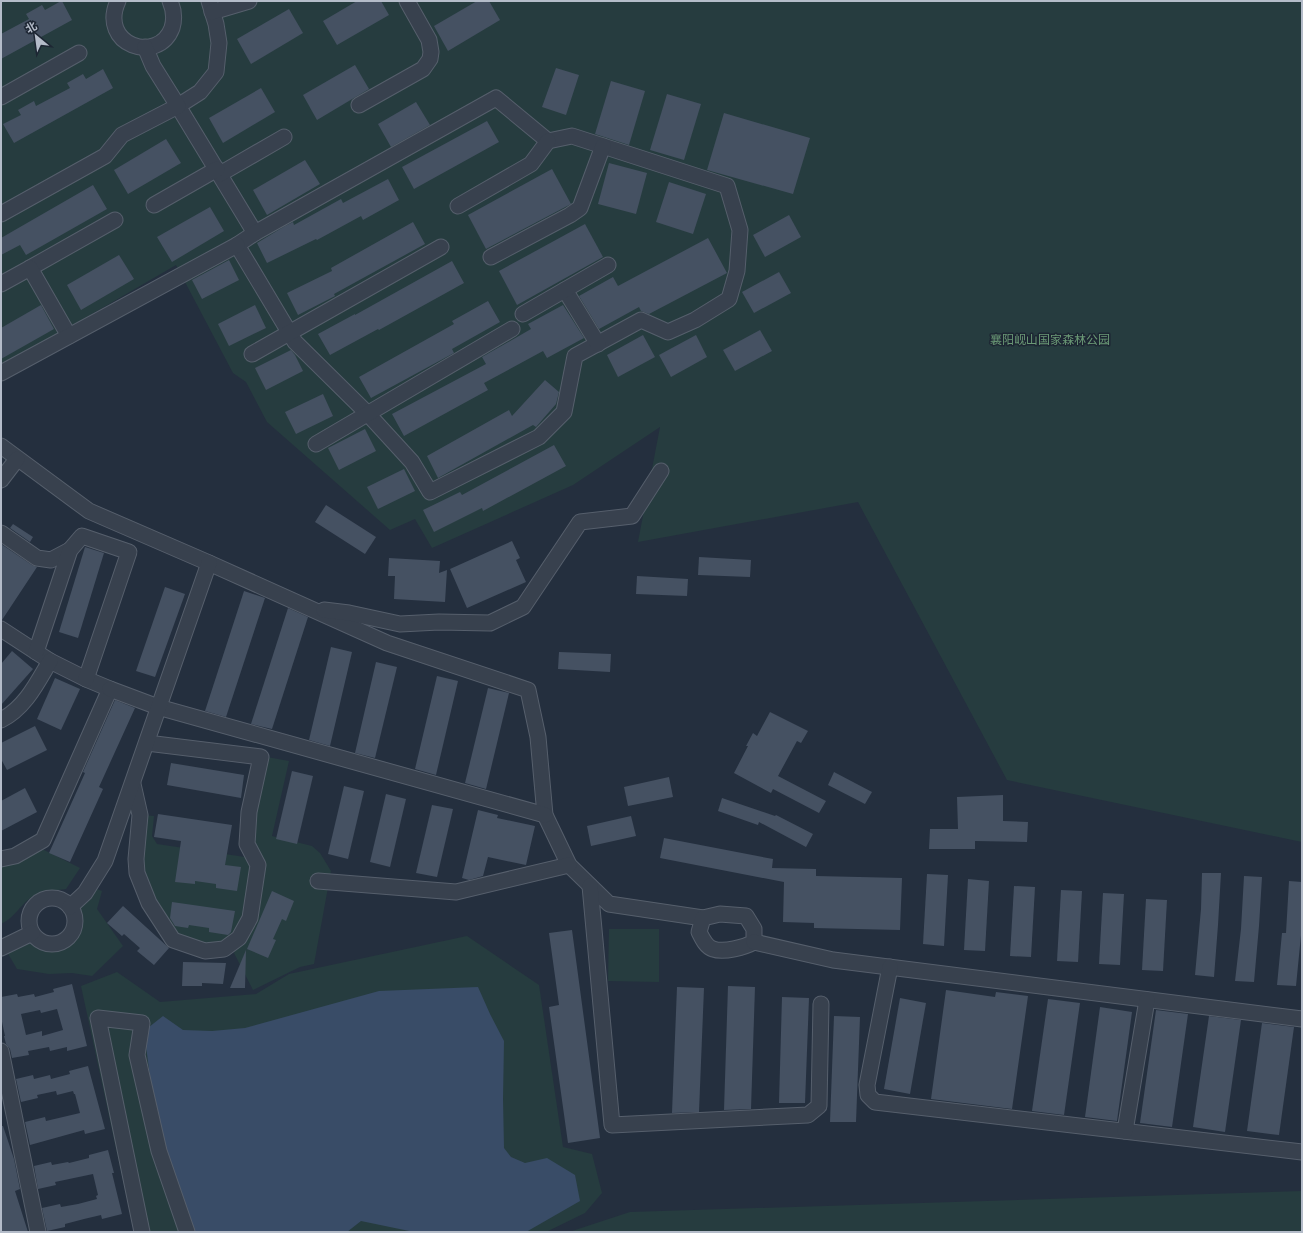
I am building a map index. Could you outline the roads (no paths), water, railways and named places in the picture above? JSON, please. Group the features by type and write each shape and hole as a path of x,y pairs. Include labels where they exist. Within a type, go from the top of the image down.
{"street":[{"path":"118,1 114,9 113,19 116,29 125,41 138,47 155,45 164,40 170,32 174,22 174,12 170,1"},
{"path":"1,214 105,156 122,135 178,106 200,92 216,72 219,44 211,6 249,1"},
{"path":"359,105 423,69 430,59 431,52 429,40 407,1"},
{"path":"145,47 153,66 255,233"},
{"path":"1,97 79,53"},
{"path":"1,373 237,245 255,233 496,98 548,141"},
{"path":"237,245 295,342 368,414 412,462 430,492 539,437 564,412 575,356 641,320 668,332 695,320 729,299 737,271 740,230 727,186 572,136 548,141 532,164 458,206"},
{"path":"154,205 284,137"},
{"path":"491,257 570,216 580,208 603,146"},
{"path":"1,284 115,220"},
{"path":"252,354 441,247"},
{"path":"523,314 608,265"},
{"path":"30,268 69,336"},
{"path":"565,290 598,344"},
{"path":"316,444 512,329"},
{"path":"1,446 89,512 209,563 386,643 528,690 538,736 545,815 568,865 609,904 702,918 720,914 746,916 754,928 754,942"},
{"path":"1,480 17,459"},
{"path":"311,609 349,613 400,624 439,622 490,623 522,607 580,522 632,516 661,471"},
{"path":"1,533 38,558 51,560 70,550 82,536 96,514"},
{"path":"82,536 129,552 86,679"},
{"path":"36,652 70,550"},
{"path":"70,907 85,893 105,861 209,563"},
{"path":"1,629 50,661 86,679 158,707 545,815"},
{"path":"1,720 9,716 30,695 50,661"},
{"path":"1,859 15,856 42,840 110,689"},
{"path":"133,784 140,815 136,873 149,903 173,940 205,951 224,949 239,938 250,918 258,865 247,844 249,812 260,757 147,743"},
{"path":"318,881 456,892 568,865"},
{"path":"590,886 612,1126 808,1115 819,1106 821,1004"},
{"path":"58,898 70,907 74,914 75,922 73,929 69,936 62,941 55,944 47,943 39,940 32,933 28,921 30,914 33,907 44,899 58,898"},
{"path":"702,918 699,932 705,943 714,949 728,950 744,947 754,942 833,960 1302,1019"},
{"path":"1,948 32,933"},
{"path":"890,967 867,1085 868,1095 875,1102 1302,1152"},
{"path":"1126,1131 1147,1000"},
{"path":"142,1232 98,1018 142,1024 137,1055 160,1151 187,1232"},
{"path":"1,1050 6,1103 38,1232"}],"water":[{"path":"478,987 504,1041 504,1148 511,1157 525,1163 547,1158 575,1175 580,1201 526,1232 414,1232 361,1221 347,1232 191,1232 176,1188 152,1092 144,1031 163,1016 183,1030 212,1031 245,1028 379,991"}],"park label":[{"name":"襄阳岘山国家森林公园","path":"1050,340"}]}
